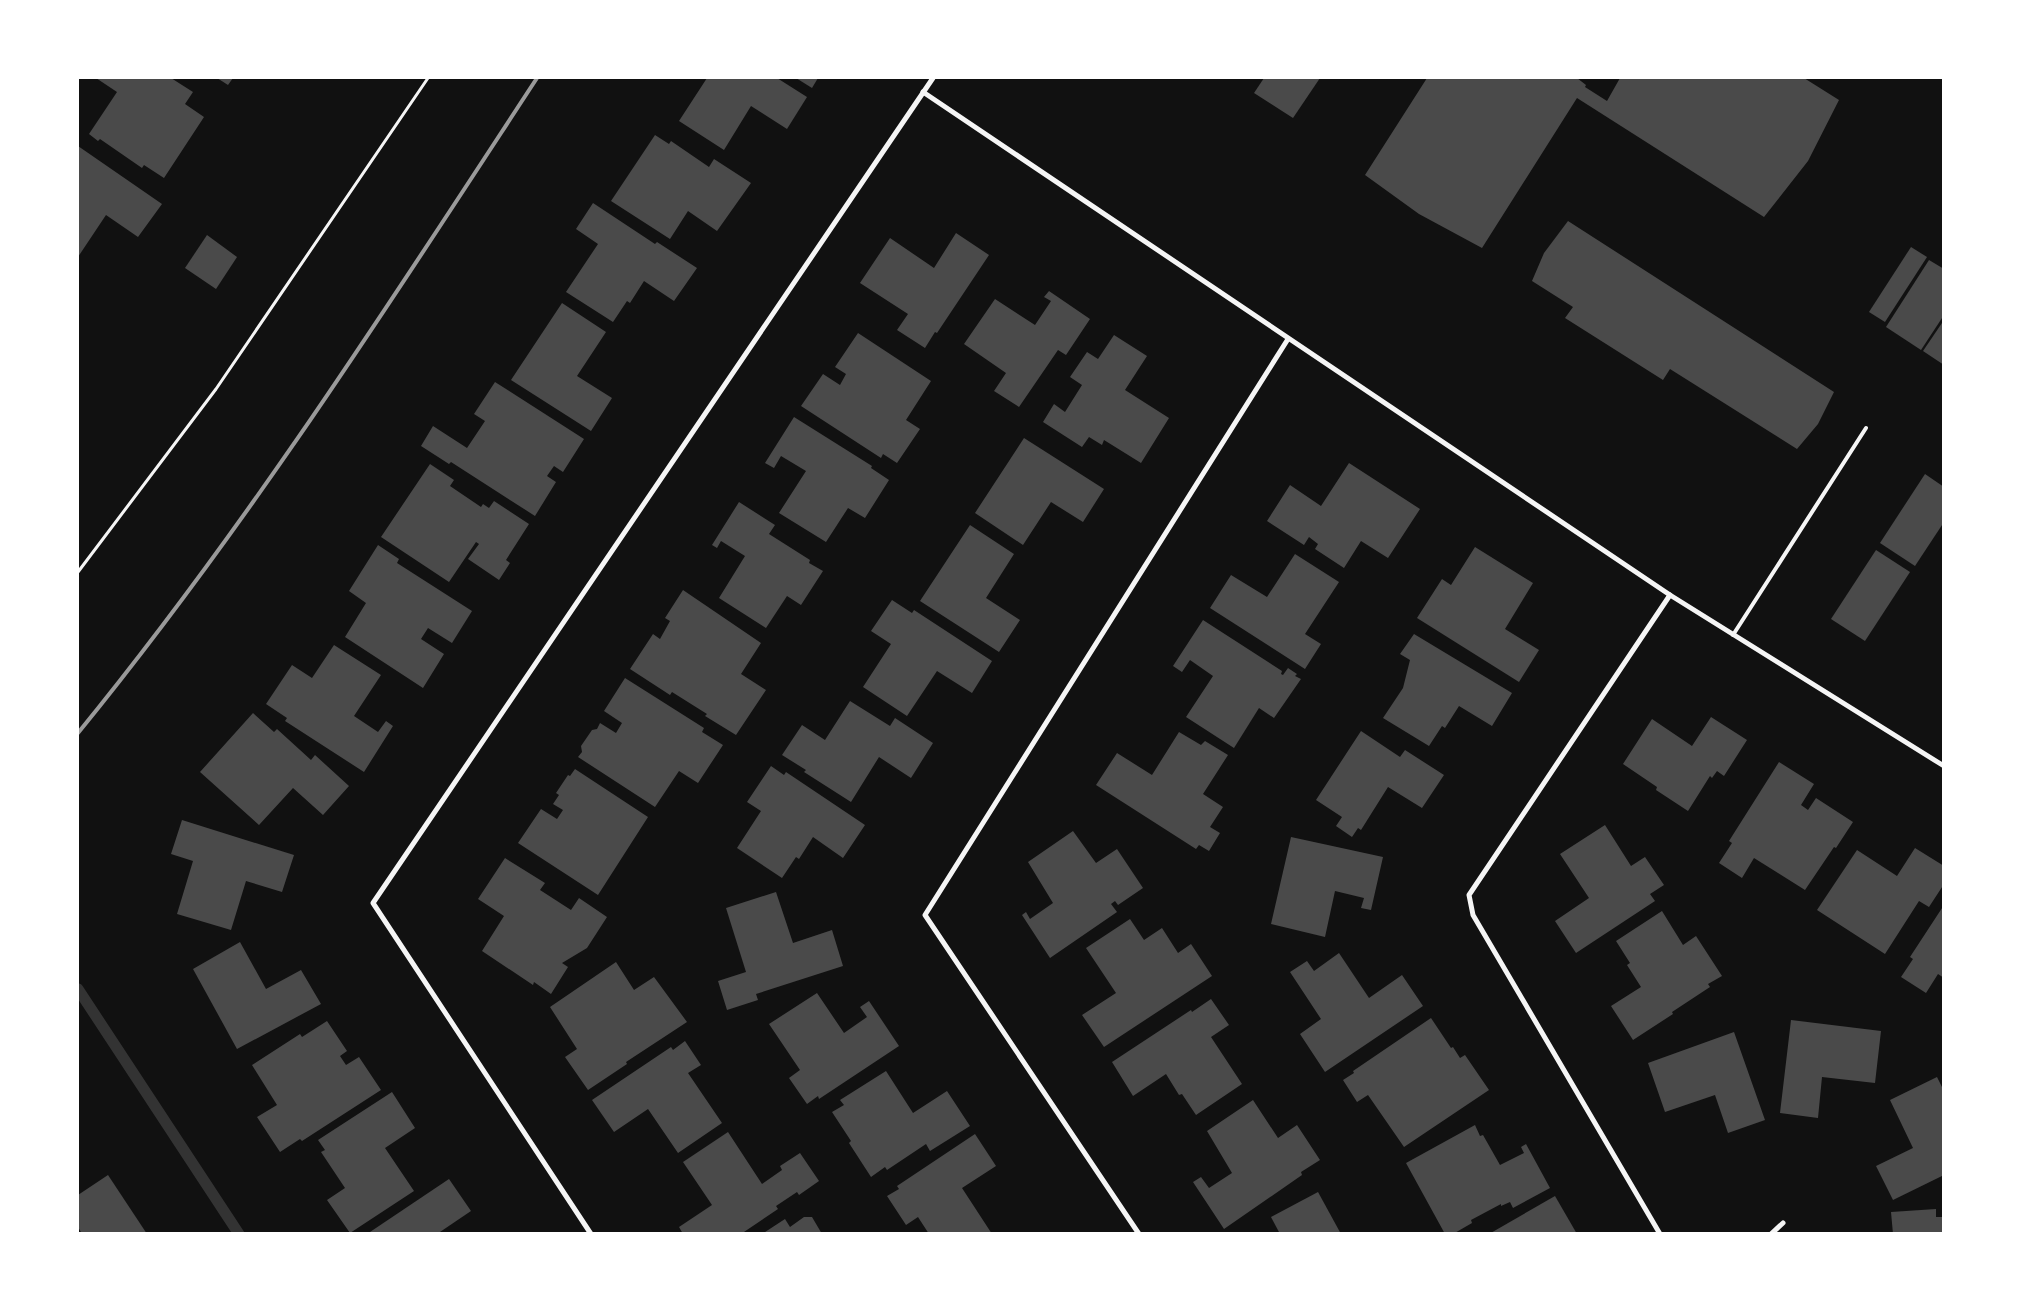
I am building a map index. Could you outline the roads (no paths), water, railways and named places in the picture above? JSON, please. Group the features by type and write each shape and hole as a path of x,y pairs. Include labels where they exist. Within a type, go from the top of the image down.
{"street":[{"path":"591,1234 373,903 933,78"},
{"path":"923,92 1670,596 1944,766"},
{"path":"1139,1234 925,915 1288,339"},
{"path":"1660,1234 1473,915 1469,895 1670,596"},
{"path":"1771,1234 1784,1223"}],"lane":[{"path":"1733,635 1866,428"}],"waterway":[{"path":"78,989 239,1234"}],"railway":[{"path":"78,733 140,655 259,494 372,329 537,78"}]}
